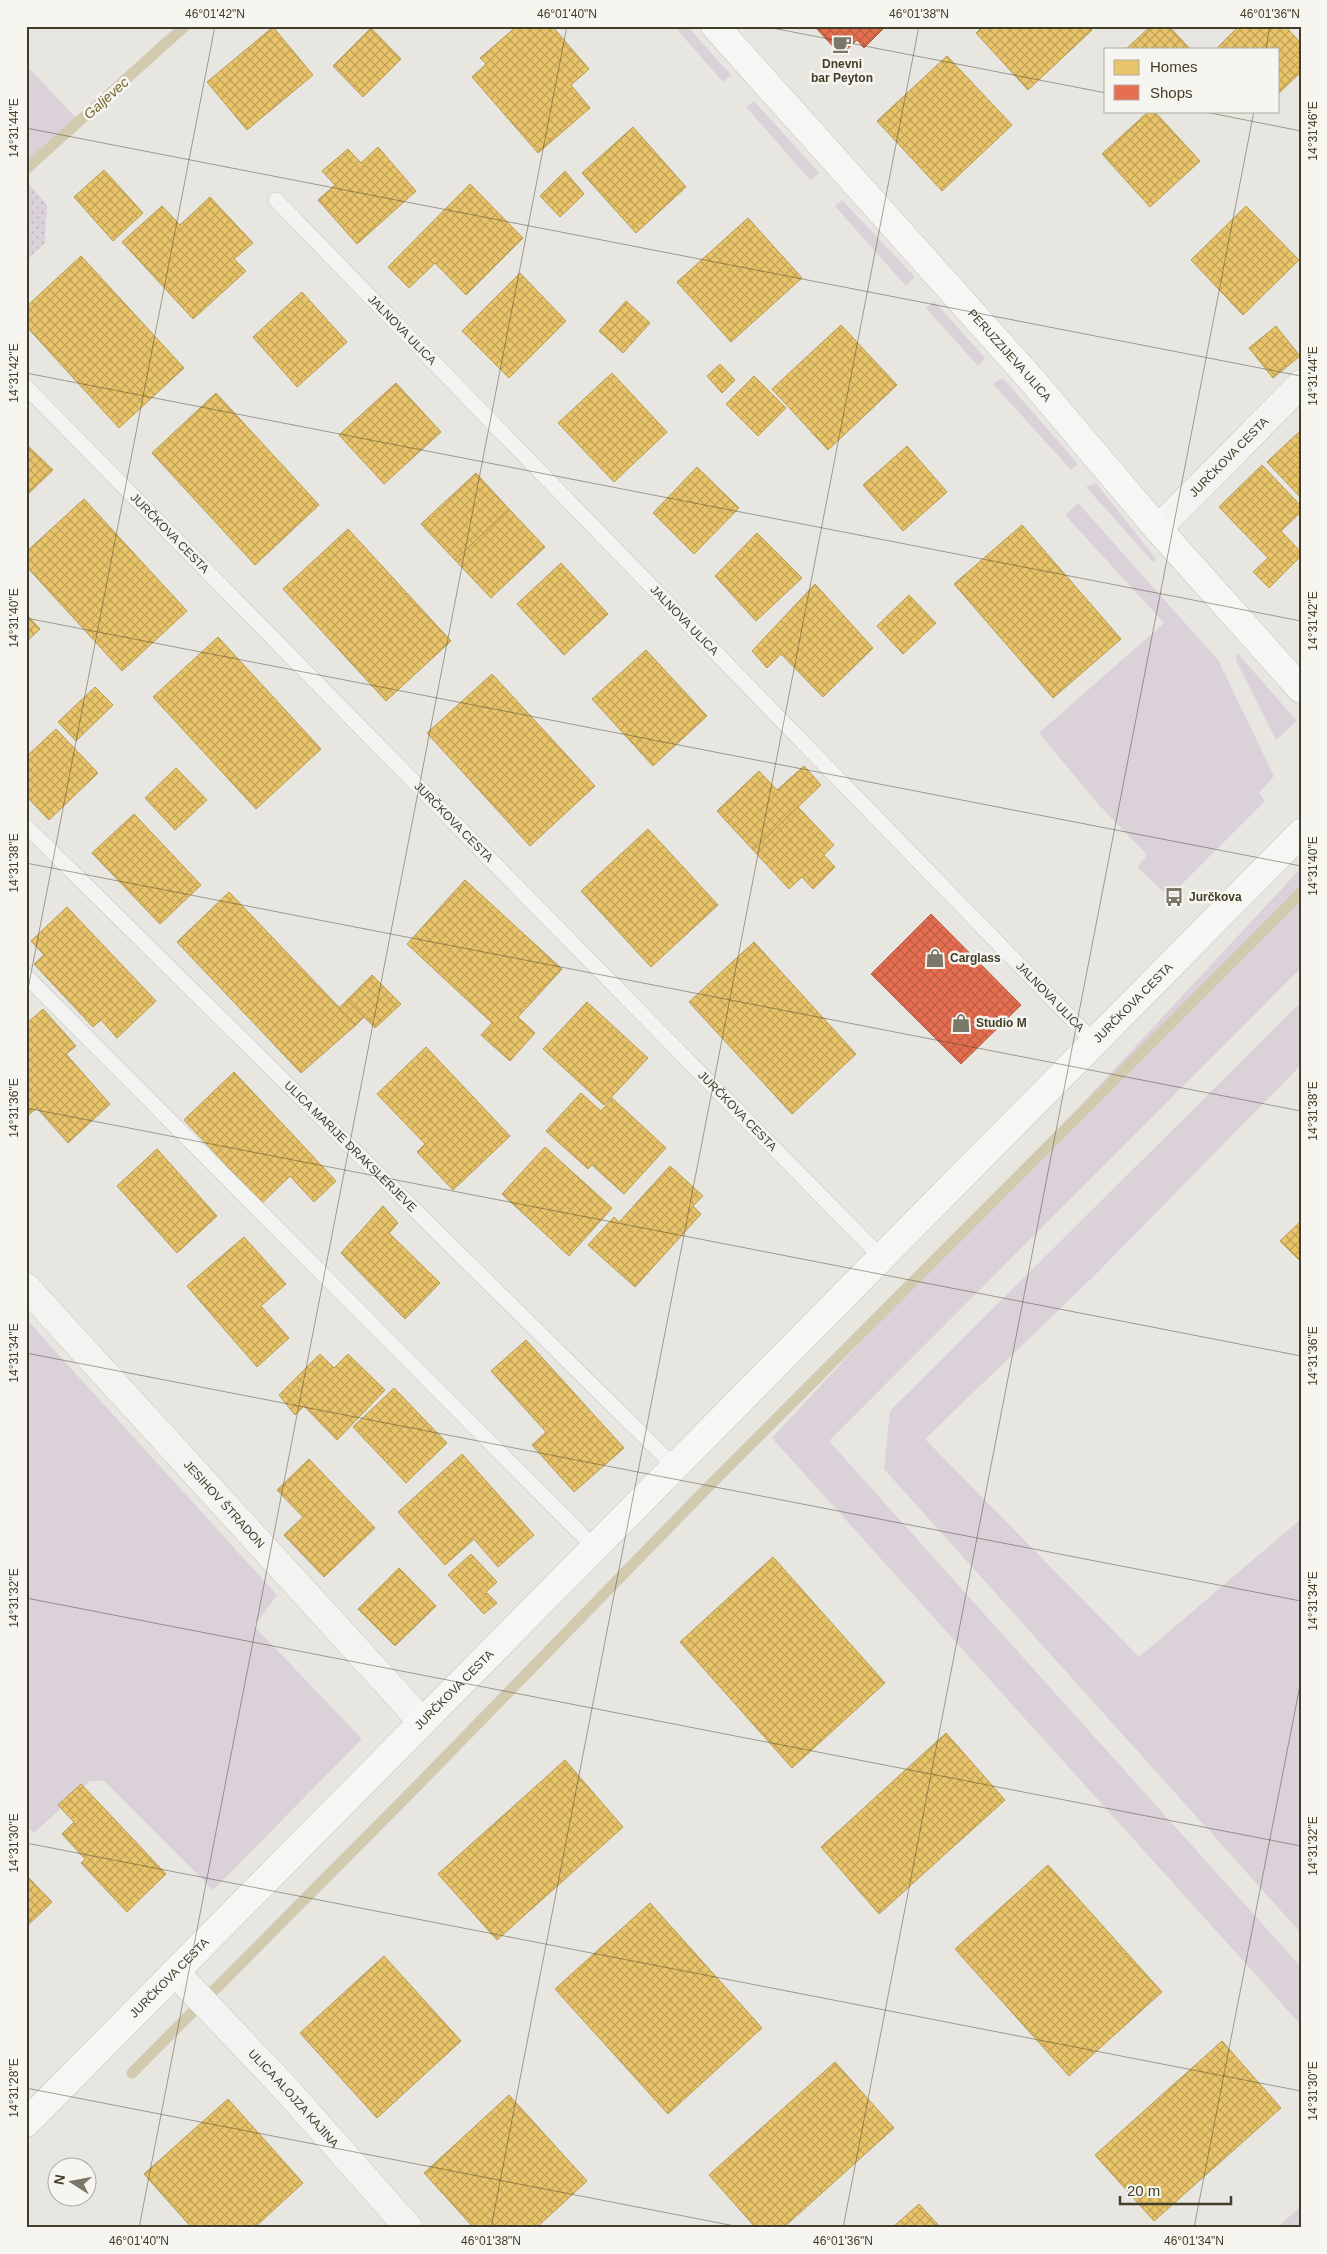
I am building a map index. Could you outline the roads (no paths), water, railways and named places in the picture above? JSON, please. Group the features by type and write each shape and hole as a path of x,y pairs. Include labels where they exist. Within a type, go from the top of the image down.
{"main road":[{"name":"PERUZZIJEVA ULICA","path":"715,26 1031,379 1158,529 1301,690"},
{"name":"JURČKOVA CESTA","path":"26,2123 1301,833"}],"street":[{"name":"JURČKOVA CESTA","path":"1158,529 1301,384"},
{"name":"JESIHOV ŠTRADON","path":"26,1287 409,1707 421,1723"},
{"name":"ULICA ALOJZA KAJINA","path":"176,1973 286,2089 410,2228"}],"lane":[{"name":"JALNOVA ULICA","path":"276,200 1094,1042"},
{"name":"JURČKOVA CESTA","path":"26,387 881,1257"},
{"name":"ULICA MARIJE DRAKSLERJEVE","path":"26,826 674,1466"},
{"path":"26,976 594,1547"}],"waterway":[{"name":"Galjevec","path":"26,169 185,26"},
{"path":"132,2073 418,1785 714,1481 1301,893"}],"place":[{"name":"Dnevni bar Peyton","path":"842,44"},
{"name":"Jurčkova","path":"1174,897"},
{"name":"Carglass","path":"935,958"},
{"name":"Studio M","path":"961,1023"}]}
